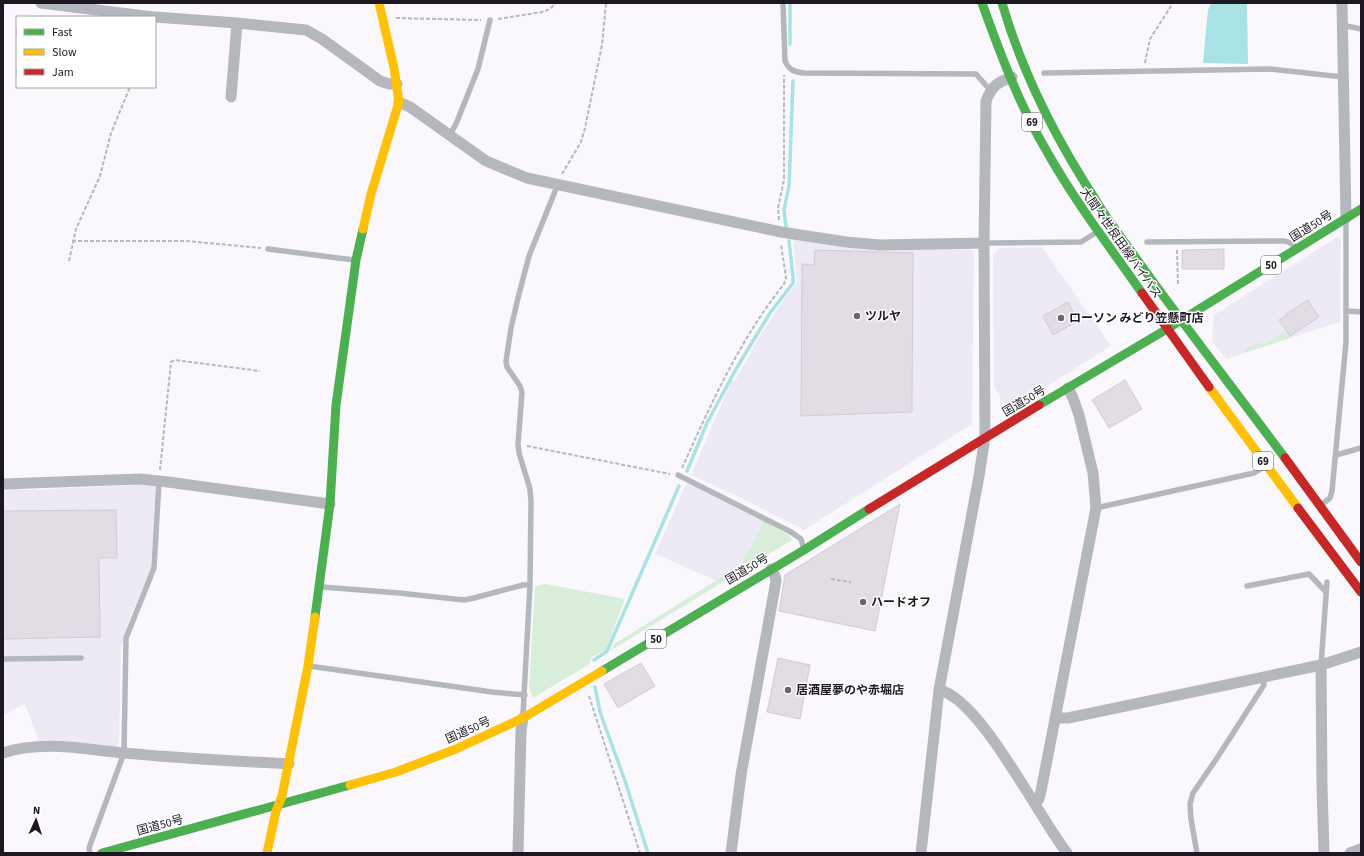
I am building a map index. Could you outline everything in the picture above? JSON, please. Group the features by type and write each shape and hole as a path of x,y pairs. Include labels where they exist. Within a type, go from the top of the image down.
{"main road":[{"path":"267,853 288,764 308,666 320,587 330,504 336,405 356,260 371,194 399,102 397,84 379,3"},
{"name":"大間々世良田線バイパス","path":"982,3 1024,107 1045,149 1067,186 1098,232 1266,466 1361,592"},
{"name":"大間々世良田線バイパス","path":"1002,3 1027,73 1059,140 1095,200 1180,320 1361,562"},
{"name":"国道50号","path":"102,853 341,788 428,760 474,741 522,718 804,550 985,437 1167,329 1361,209"}],"street":[{"path":"41,3 147,16"},
{"path":"1342,3 1346,218"},
{"path":"156,17 306,30 322,39 380,81 389,84 397,84"},
{"path":"231,97 237,23"},
{"path":"921,853 939,690 985,437 984,243 986,101 990,90 996,84 1012,77"},
{"path":"399,102 410,107 450,134 486,161 527,178 781,232 846,242 880,244 984,243"},
{"path":"1035,804 1039,799 1041,791 1096,508 1093,473 1074,398 1068,388"},
{"path":"3,484 140,479 330,504"},
{"path":"732,853 741,775 776,581 771,569"},
{"path":"1055,718 1068,718 1263,678 1321,665 1361,652"},
{"path":"1321,665 1324,853"},
{"path":"939,690 949,693 966,706 995,742 1067,853"},
{"path":"518,853 522,718"},
{"path":"3,753 20,748 68,746 182,758 288,764"},
{"path":"1350,853 1361,849"}],"lane":[{"path":"783,3 784,62 788,68 796,72 976,74 990,90"},
{"path":"450,134 456,124 478,69 490,20"},
{"path":"1342,25 1361,29"},
{"path":"1044,73 1269,69 1343,77"},
{"path":"522,718 530,585 531,502 530,489 519,453 518,444 522,392 520,386 507,367 506,361 511,328 529,256 558,184"},
{"path":"1320,506 1332,495 1336,455 1346,342 1346,218"},
{"path":"984,243 1081,242 1098,232"},
{"path":"1147,242 1285,241 1293,244 1296,249"},
{"path":"268,249 356,260"},
{"path":"1347,310 1361,312"},
{"path":"1336,455 1361,448"},
{"path":"1096,508 1254,473 1266,466"},
{"path":"678,475 791,532 801,539 804,550"},
{"path":"90,853 89,848 124,753 126,638 154,568 159,481"},
{"path":"1247,586 1310,574 1326,592"},
{"path":"1321,665 1327,582"},
{"path":"320,587 464,600 523,585 530,585"},
{"path":"3,659 81,658"},
{"path":"308,666 492,692 524,695"},
{"path":"1197,853 1190,819 1190,804 1193,793 1264,685 1263,678"}],"path":[{"path":"383,18 490,20 542,12 550,9 556,3"},
{"path":"558,184 561,176 582,142 602,44 606,3"},
{"path":"1144,72 1150,40 1173,3"},
{"path":"518,444 678,475 727,372 759,320 784,284 786,278 778,208 784,180 784,62"},
{"path":"69,261 72,241 76,229 100,176 111,133 130,88"},
{"path":"72,241 186,241 268,249"},
{"path":"1176,242 1178,285"},
{"path":"159,481 171,362 175,360 260,371"},
{"path":"831,579 851,582"},
{"path":"584,681 640,853"}],"shaded area":[{"path":"1337,237 1341,238 1340,322 1226,359 1212,341 1214,315"},
{"path":"793,239 869,250 969,248 974,252 972,424 804,530 739,497 691,475 732,380 735,381 758,339 780,304 797,282"},
{"path":"1042,247 1111,346 1008,411 994,387 993,254 1000,248"},
{"path":"687,482 764,521 741,565 717,581 655,554"},
{"path":"156,484 151,569 131,615 121,648 119,743 114,749 39,742 25,704 3,715 3,488 28,490"}],"green space":[{"path":"1286,331 1291,338 1246,352 1245,348 1264,342 1265,344"},
{"path":"764,521 790,536 792,540 610,651 614,644 741,565"},
{"path":"546,584 625,599 606,649 591,658 590,664 533,698 529,687 535,586"}],"water":[{"path":"1211,3 1247,3 1248,64 1203,63 1208,10"}],"building":[{"path":"1224,249 1224,269 1182,269 1182,250"},
{"path":"815,250 913,253 912,412 801,416 802,264 814,265"},
{"path":"1308,300 1319,317 1290,336 1279,320"},
{"name":"ローソン みどり笠懸町店","path":"1068,302 1078,321 1053,335 1043,316"},
{"path":"1125,380 1142,409 1109,428 1092,400"},
{"path":"900,504 875,631 779,611 785,575"},
{"path":"116,510 117,558 99,558 100,637 3,639 3,511"},
{"path":"778,658 810,665 800,719 767,712"},
{"path":"641,663 655,686 618,708 604,684"}],"waterway":[{"path":"790,3 790,44"},
{"path":"786,226 784,210 789,186 793,81"},
{"path":"687,471 707,423 736,369 770,313 793,283 789,241"},
{"path":"594,660 607,651 679,486"},
{"path":"595,687 600,712 625,781 648,853"}],"traffic: fast":[{"path":"982,3 1011,78 1036,133 1080,205 1142,293"},
{"path":"1002,3 1019,54 1041,104 1067,153 1100,207 1156,286 1285,458"},
{"path":"1039,405 1167,329 1361,209"},
{"path":"315,617 330,504 336,405 356,260 363,229"},
{"path":"602,671 804,550 869,509"},
{"path":"102,853 350,785"}],"traffic: slow":[{"path":"363,229 371,194 399,102 394,68 379,3"},
{"path":"1209,387 1298,508"},
{"path":"267,853 276,811 282,796 308,666 315,617"},
{"path":"350,785 396,772 456,749 523,718 602,671"}],"traffic: jam":[{"path":"1142,293 1209,387"},
{"path":"869,509 1039,405"},
{"path":"1285,458 1361,562"},
{"path":"1298,508 1361,592"}],"place":[{"name":"ツルヤ","path":"857,316"},
{"name":"ローソン みどり笠懸町店","path":"1061,318"},
{"name":"ハードオフ","path":"863,602"},
{"name":"居酒屋夢のや赤堀店","path":"788,690"}]}
